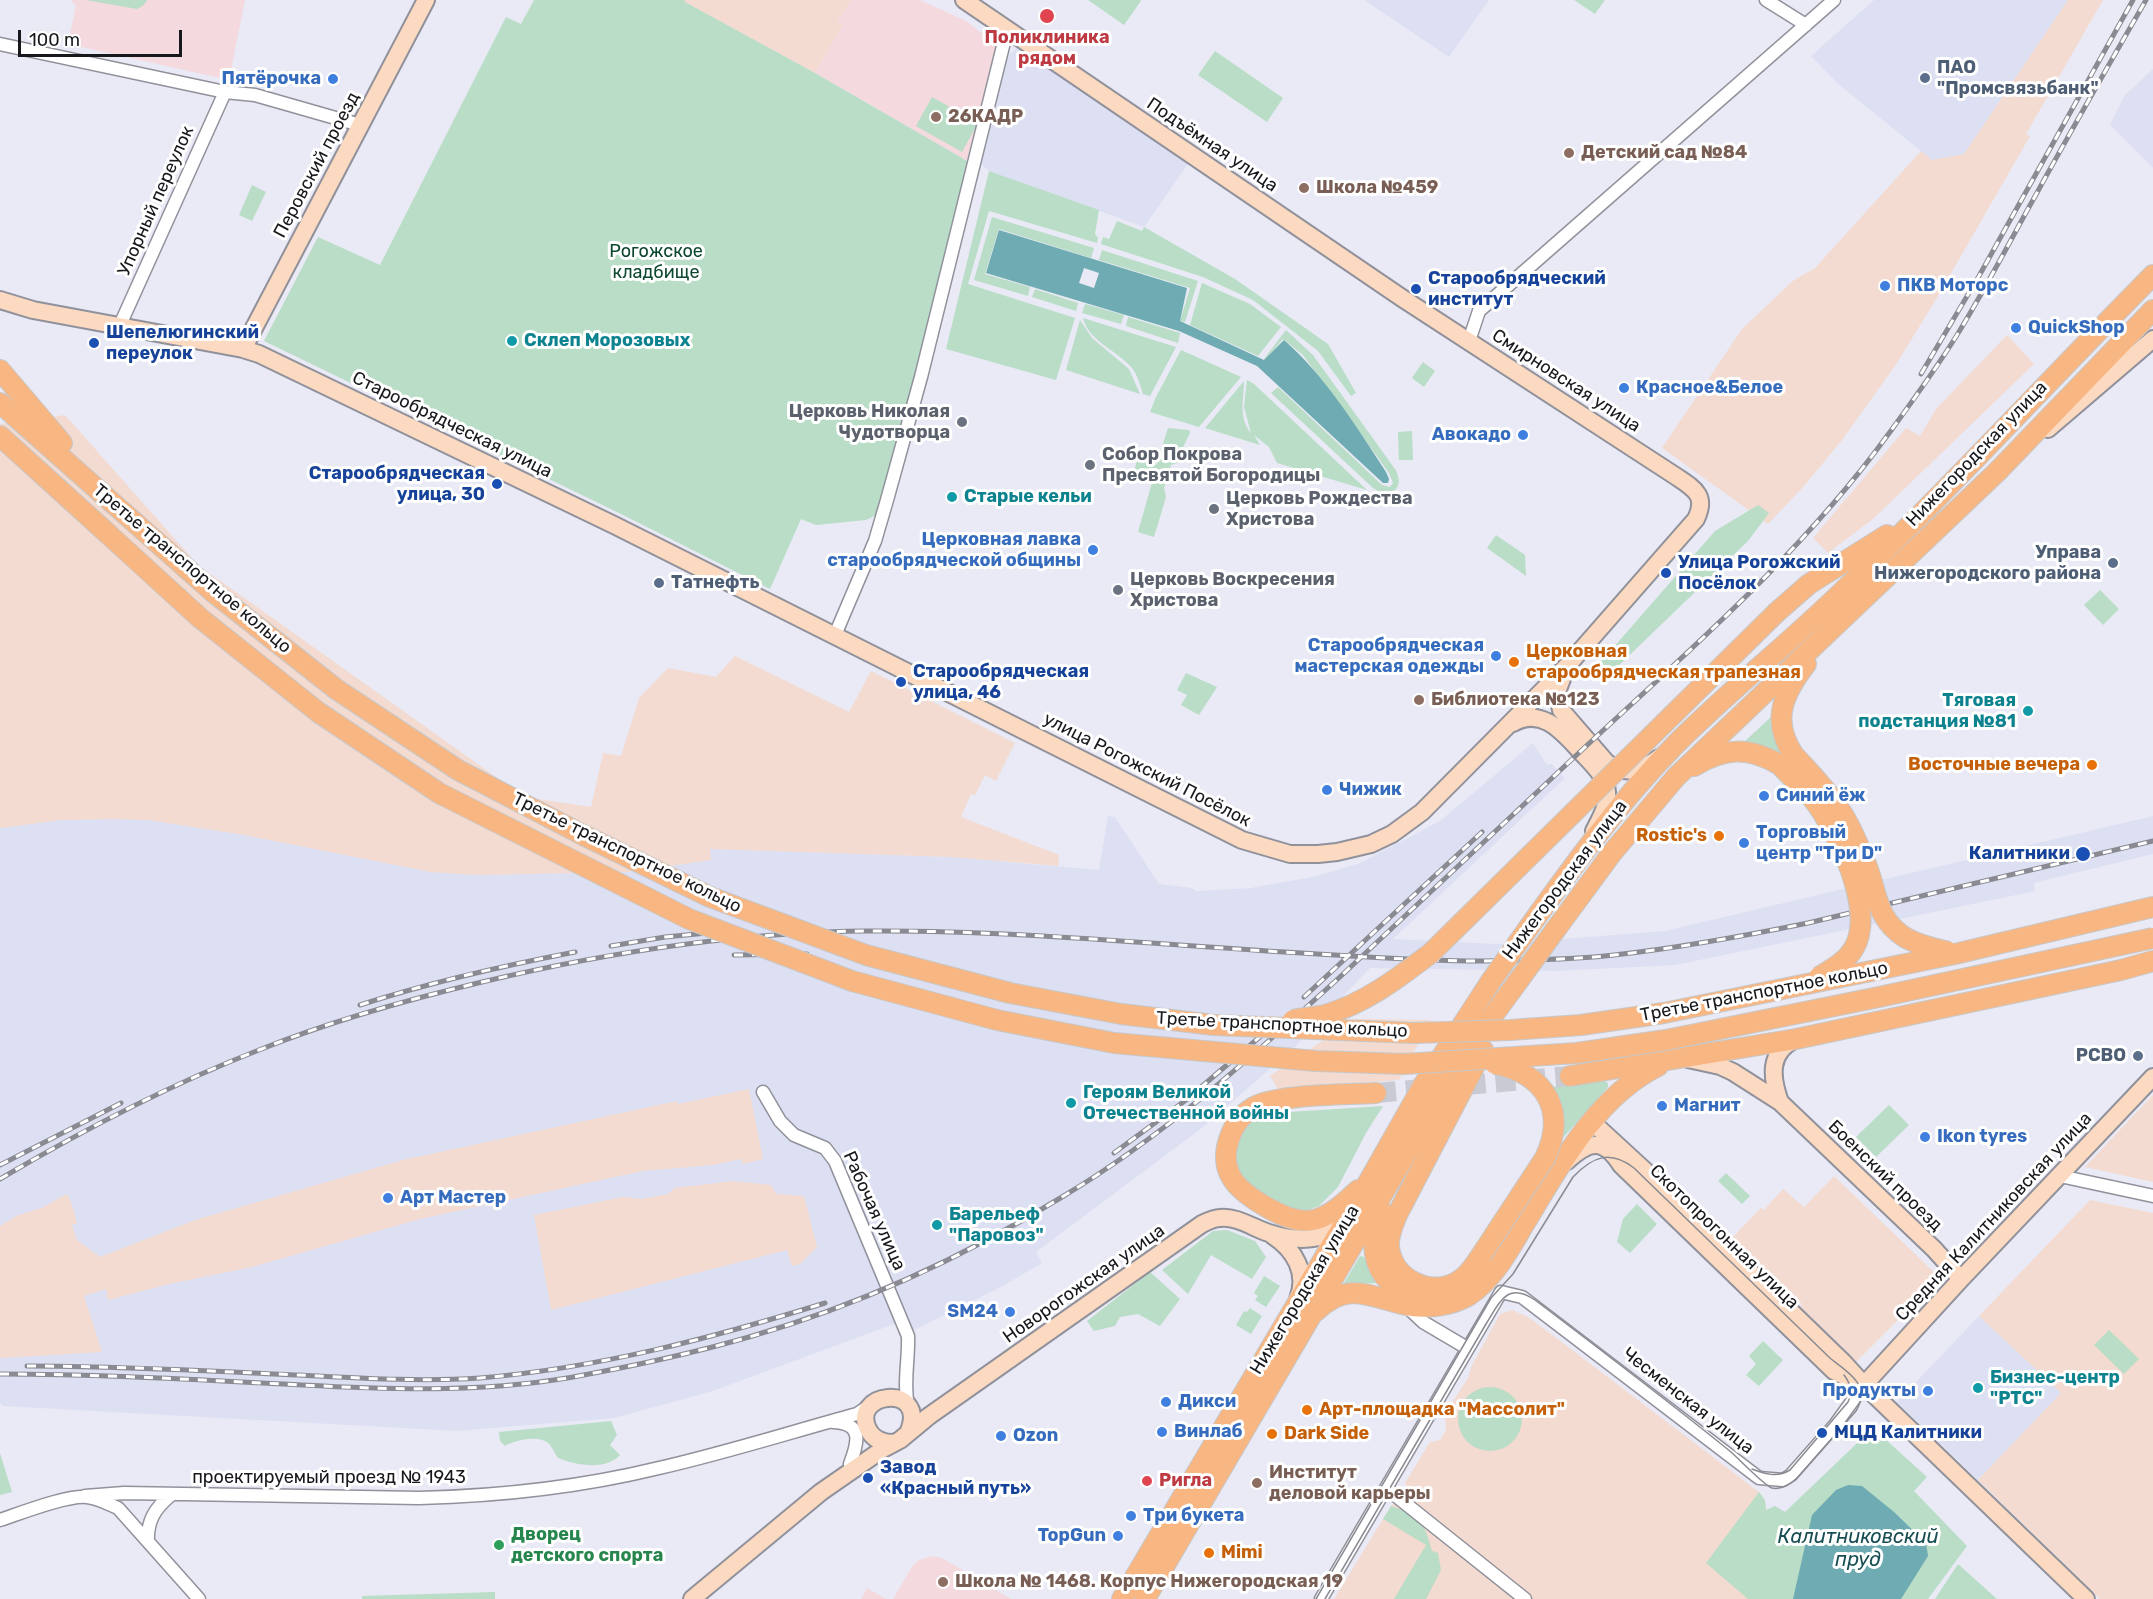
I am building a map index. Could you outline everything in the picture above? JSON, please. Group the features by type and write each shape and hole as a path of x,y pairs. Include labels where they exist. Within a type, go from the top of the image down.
{"main road":[{"name":"Нижегородская улица","path":"1122,1599 1353,1209 1424,1084 1491,981 1582,853 1621,804 1674,747 1725,697 1846,588 2153,275"},
{"name":"Нижегородская улица","path":"1145,1599 1440,1096 1519,980 1612,853 1677,777 1997,472 2153,310"},
{"path":"0,370 38,417 126,514"},
{"name":"Третье транспортное кольцо","path":"0,403 213,592 336,689 458,770 710,897 866,955 1010,993 1121,1014 1214,1025 1414,1033 1581,1025 1664,1013 1955,954 2153,907"},
{"name":"Третье транспортное кольцо","path":"0,436 200,618 318,712 429,787 688,919 852,981 997,1020 1114,1043 1316,1061 1404,1064 1576,1053 1666,1040 1879,998 2153,938"},
{"path":"0,453 107,533"},
{"path":"1214,1025 1280,1023 1325,1015 1359,1002 1392,983 1431,953 1777,612 1809,584 1880,540 1934,499"},
{"path":"1804,985 1840,965 1854,948 1861,928 1860,909 1851,873 1832,827 1786,759 1785,740 1781,726 1781,713 1785,698 1802,669 1834,629"},
{"path":"1677,777 1707,759 1735,750 1786,759 1824,788 1845,818 1867,865 1878,906 1889,924 1906,937 1926,946 1955,954"},
{"path":"1570,1076 1796,1039 2121,970 2153,961"},
{"path":"1475,1060 1520,1071 1544,1091 1551,1102 1555,1129 1552,1144 1469,1274 1457,1282 1442,1287 1415,1284 1398,1269 1392,1259 1389,1246 1390,1232 1397,1215 1519,980"},
{"path":"1307,1320 1320,1307 1334,1298 1349,1293 1363,1293 1404,1304 1427,1306 1444,1304 1468,1295 1497,1266 1557,1170 1592,1122 1621,1090 1642,1074 1676,1059"},
{"path":"1376,1094 1280,1100 1258,1106 1243,1114 1234,1127 1227,1143 1226,1156 1228,1168 1239,1190 1279,1214 1310,1221 1340,1206 1359,1188 1380,1162"},
{"path":"1399,1167 1385,1197 1377,1222 1373,1240 1375,1256 1385,1279 1394,1287 1424,1301 1444,1304"}],"street":[{"name":"Перовский проезд","path":"243,349 426,0"},
{"name":"Подъёмная улица","path":"964,0 1402,298 1469,340"},
{"path":"1766,0 1806,25"},
{"name":"Смирновская улица","path":"1700,496 1692,487 1469,340 1479,311 1834,0"},
{"path":"835,635 875,541 887,500 921,377 1007,30"},
{"path":"0,44 225,92 255,95 360,125"},
{"name":"Упорный переулок","path":"120,326 225,92"},
{"name":"Старообрядческая улица","path":"0,300 33,310 243,349 259,354 835,635"},
{"name":"Старообрядческая улица","path":"0,311 33,310"},
{"path":"1997,472 2153,339"},
{"name":"улица Рогожский Посёлок","path":"835,635 1242,840 1290,854 1337,852 1371,844 1392,834 1422,812 1568,665 1696,519 1702,507 1700,496"},
{"path":"1568,665 1557,688 1561,710 1614,768 1622,771 1643,768 1674,747"},
{"path":"1510,724 1524,717 1538,718 1549,723 1560,729 1598,771 1607,790 1606,800 1603,812 1582,853"},
{"path":"1780,1102 1773,1072 1775,1060 1784,1044 1796,1039"},
{"name":"Боенский проезд","path":"1676,1059 1720,1066 1780,1102 1934,1250 1961,1279"},
{"name":"Средняя Калитниковская улица","path":"1864,1385 2153,1077"},
{"name":"Рабочая улица","path":"763,1092 780,1121 794,1135 825,1149 836,1161 908,1336 905,1392 909,1409"},
{"name":"Скотопрогонная улица","path":"1592,1122 1671,1195 2086,1599"},
{"name":"Скотопрогонная улица","path":"1557,1170 1588,1145 1608,1149 1621,1165 1834,1371 1864,1385"},
{"path":"2060,1176 2153,1196"},
{"path":"1269,1233 1292,1238 1318,1238 1339,1226 1353,1209"},
{"name":"Новорогожская улица","path":"692,1599 820,1492 900,1440 929,1416 1202,1224 1221,1217 1230,1218 1269,1233"},
{"path":"1269,1233 1287,1246 1300,1268 1302,1289 1298,1301"},
{"name":"Чесменская улица","path":"1467,1348 1501,1292 1522,1297 1755,1475 1765,1479 1783,1480 1791,1475 1835,1425 1864,1385"},
{"path":"1321,1599 1467,1348 1423,1322 1404,1304"},
{"name":"проектируемый проезд № 1943","path":"0,1520 68,1499 124,1493 461,1497 599,1481 658,1469 748,1446 851,1416 893,1391 906,1371"},
{"path":"835,1482 861,1454 869,1430 866,1414 879,1400 897,1398 916,1416 929,1416"},
{"path":"909,1409 912,1418 909,1431"},
{"path":"851,1416 862,1420 881,1441 894,1443"},
{"path":"826,1422 847,1425 856,1433 855,1450 850,1464"},
{"path":"1386,1488 1525,1599"},
{"path":"148,1541 148,1525 160,1505 171,1495"},
{"path":"85,1496 117,1508 199,1599"}],"shaded area":[{"path":"70,0 245,0 229,80 68,44 76,5"},
{"path":"684,0 851,0 838,21 843,25 815,73"},
{"name":"26КАДР","path":"851,0 920,0 966,21 996,44 969,162 815,73 843,25 838,22"},
{"path":"1364,0 1489,0 1449,57"},
{"name":"ПАО \"Промсвязьбанк\"","path":"1874,0 2068,0 1964,154 1932,160 1837,83 1811,56"},
{"path":"2068,0 2103,0 2026,134 2030,136 1897,363 1842,440 1804,486 1768,524 1662,448 1742,329 1794,280 1815,268 1921,151 1932,160 1964,154"},
{"path":"1017,48 1188,164 1144,227 989,171 978,161 1003,61"},
{"path":"2153,69 2153,168 2110,125 2124,96"},
{"path":"2007,335 2034,364 1873,519 1828,553 1813,538 1906,428 1920,436 1936,409"},
{"path":"65,415 198,565 524,797 591,807 603,753 621,756 639,698 668,668 716,677 735,656 849,712 871,671 1015,743 996,781 985,775 975,795 971,794 961,817 1059,855 1058,866 952,857 710,849 711,860 629,872 478,875 431,872 244,835 148,820 61,820 0,828 0,424"},
{"path":"1533,743 1547,765 1552,764 1565,778 1393,939 1497,944 1665,931 2153,816 2153,854 2034,883 2035,891 1675,965 1557,971 1370,968 1296,1046 1202,1128 1036,1252 1042,1263 999,1288 914,1330 894,1324 713,1391 614,1418 457,1431 3,1406 0,1403 0,828 61,820 148,820 244,835 431,872 478,875 629,872 711,860 709,849 952,857 1099,870 1108,816 1115,817 1159,884 1192,888 1197,891 1251,888 1312,877 1358,864 1440,821"},
{"path":"1355,1019 1431,1020 1399,1080 1278,1089 1270,1076"},
{"path":"749,1089 763,1159 743,1164 741,1159 713,1165 643,1171 420,1219 252,1267 169,1284 108,1300 106,1289 84,1296 102,1352 0,1358 0,1226 16,1216 44,1207 67,1194 77,1223 72,1225 77,1240 100,1257 195,1220 403,1160 677,1101 678,1104"},
{"path":"2153,1095 2153,1182 2085,1167"},
{"path":"1834,1176 1940,1278 1856,1362 1800,1307 1802,1304 1732,1238 1761,1208 1764,1210 1783,1189 1804,1207"},
{"path":"733,1181 771,1185 776,1194 804,1196 817,1247 800,1264 792,1266 787,1250 551,1310 534,1215 623,1197 642,1199 668,1194 675,1188"},
{"path":"2090,1200 2153,1213 2153,1599 2100,1599 1978,1480 2061,1393 1979,1316"},
{"path":"1512,1310 1528,1317 1759,1492 1765,1500 1766,1510 1775,1506 1766,1599 1334,1599 1391,1506 1394,1504 1404,1507 1412,1495 1405,1483 1430,1442 1440,1440 1446,1430 1445,1414 1468,1378 1472,1365 1500,1314"},
{"path":"1979,1316 2062,1393 1978,1480 1897,1402"},
{"name":"Школа № 1468. Корпус Нижегородская 19","path":"933,1556 942,1558 1011,1599 893,1599 913,1565 919,1560"},
{"path":"867,1588 886,1599 861,1599"}],"green space":[{"path":"86,0 147,0 137,9"},
{"name":"Рогожское кладбище","path":"534,0 684,0 969,162 878,514 866,520 816,525 801,519 770,589 264,341 318,237 380,265 506,17 521,24"},
{"path":"1088,0 1140,0 1141,1 1124,25"},
{"path":"1574,0 1605,0 1595,14"},
{"path":"1215,51 1283,98 1267,122 1198,75"},
{"path":"932,97 978,123 962,152 916,126"},
{"path":"989,171 1099,210 1095,234 1098,238 1097,243 989,211 968,284 1075,318 1056,380 946,349"},
{"path":"252,185 266,192 252,221 239,215"},
{"path":"992,217 1094,248 1091,258 999,229 985,274 1030,287 1028,296 974,280"},
{"path":"1117,221 1142,231 1144,227 1235,279 1328,344 1356,393 1351,396 1318,351 1253,300 1203,277 1101,244 1103,237 1109,239"},
{"path":"1102,250 1198,281 1185,322 1180,321 1190,288 1099,260"},
{"path":"1202,283 1250,304 1281,327 1258,356 1190,325"},
{"path":"1035,289 1078,303 1076,311 1032,297"},
{"path":"1085,304 1124,315 1121,324 1082,313"},
{"path":"1128,317 1180,333 1178,343 1126,326"},
{"path":"1083,318 1176,347 1150,396 1143,394 1132,368 1097,340"},
{"path":"1080,320 1092,338 1129,369 1140,394 1066,370"},
{"path":"1286,330 1313,355 1395,469 1399,482 1395,490 1386,493 1373,488 1271,393 1278,387 1382,485 1390,487 1393,483 1389,473 1303,355 1283,339 1264,359"},
{"path":"1181,350 1241,377 1199,427 1150,412"},
{"path":"1423,362 1435,371 1424,387 1412,378"},
{"path":"1247,380 1367,490 1277,463 1269,447 1254,435 1260,445 1205,428 1244,381 1243,415 1251,433 1244,407"},
{"path":"1168,428 1189,430 1190,433 1177,463 1171,465 1164,488 1166,497 1154,537 1138,532 1153,479 1133,474 1138,458 1156,465"},
{"path":"1412,431 1413,460 1399,460 1398,432"},
{"path":"1758,505 1769,513 1748,541 1611,673 1592,672 1715,531"},
{"path":"1496,535 1525,555 1526,576 1487,548"},
{"path":"2100,590 2119,609 2103,625 2084,605"},
{"path":"1186,673 1217,687 1199,715 1181,705 1187,695 1177,690"},
{"path":"1771,717 1773,720 1785,758 1744,744"},
{"path":"1603,1080 1608,1083 1608,1087 1562,1139 1554,1138 1555,1093 1552,1087"},
{"path":"1889,1105 1909,1125 1876,1157 1856,1137"},
{"path":"1383,1106 1338,1187 1319,1206 1308,1210 1282,1204 1246,1182 1239,1171 1235,1159 1238,1135 1258,1114"},
{"path":"1726,1173 1750,1196 1742,1204 1718,1181"},
{"path":"1637,1204 1657,1224 1630,1253 1617,1242 1623,1219"},
{"path":"1227,1230 1255,1241 1266,1257 1252,1279 1211,1255 1188,1294 1162,1270 1213,1231"},
{"path":"1360,1256 1364,1257 1376,1283 1343,1285"},
{"path":"1150,1272 1180,1299 1160,1326 1138,1314 1120,1317 1115,1326 1094,1331 1087,1321"},
{"path":"1264,1276 1280,1286 1266,1307 1255,1300 1258,1296 1254,1293"},
{"path":"1250,1308 1262,1316 1251,1334 1236,1325 1244,1311 1247,1312"},
{"path":"2109,1330 2139,1359 2124,1374 2094,1345"},
{"path":"1763,1341 1783,1360 1759,1386 1746,1375 1756,1364 1749,1356"},
{"path":"1484,1387 1496,1387 1513,1396 1520,1407 1522,1419 1520,1431 1513,1442 1496,1451 1484,1451 1472,1446 1463,1437 1458,1425 1458,1413 1463,1401 1472,1392"},
{"path":"611,1421 617,1435 610,1445 620,1455 614,1460 599,1465 573,1463 558,1458 550,1445 541,1440 522,1440 505,1446 500,1441 499,1432"},
{"path":"1873,1428 1927,1477 1914,1491 1967,1546 1928,1599 1748,1599 1706,1563 1759,1492 1765,1500 1766,1510 1775,1506 1785,1512"},
{"path":"0,1453 12,1492 0,1495"},
{"path":"1391,1506 1409,1513 1419,1521 1432,1551 1438,1553 1441,1570 1426,1599 1394,1599 1426,1545 1383,1519"},
{"path":"1958,1564 1997,1599 1935,1599"},
{"path":"495,1592 495,1599 362,1599 362,1596"}],"water":[{"path":"999,230 1187,288 1180,321 1264,360 1284,340 1299,354 1326,385 1351,420 1386,472 1388,483 1383,483 1257,366 1179,331 986,273","holes":["1084,268 1099,273 1094,288 1079,283"]},
{"name":"Калитниковский пруд","path":"1848,1485 1862,1486 1894,1512 1926,1543 1928,1556 1901,1599 1793,1599 1812,1515 1836,1490"}],"tunnel":[{"path":"1376,1093 1570,1076"}],"tram line":[{"path":"1316,1599 1491,1298 1513,1274 1573,1177 1595,1160 1609,1157 1625,1162 1634,1168 1831,1359 1851,1375 1860,1387 1860,1402 1856,1411 1795,1480 1782,1487 1772,1488 1683,1413 1535,1300 1525,1295 1511,1293 1500,1302 1486,1324 1325,1599"},
{"path":"1752,1469 1776,1475 1790,1470 1848,1402 1850,1388 1844,1375"}],"railway":[{"path":"1921,374 1979,276 2133,0"},
{"path":"0,1374 113,1376 410,1389 518,1384 589,1374 710,1348 831,1310 910,1278 987,1240 1100,1173 1207,1094 1275,1036 1727,615 1811,529 1887,436 1949,348 2146,0"},
{"path":"1304,997 1482,832"},
{"path":"0,1179 159,1093 286,1039 369,1012 454,989 530,971 626,953 771,935 927,931 1428,960 1582,958 1687,945 1808,923 2153,841"},
{"path":"611,946 665,937 739,930"},
{"path":"360,1005 467,975 575,952"},
{"path":"734,955 807,954"},
{"path":"1114,1153 1186,1100 1262,1035"},
{"path":"0,1165 121,1103"},
{"path":"27,1366 163,1369 390,1379 480,1378 568,1367 655,1350 825,1303"}],"place":[{"name":"Поликлиника рядом","path":"1047,16"},
{"name":"ПАО \"Промсвязьбанк\"","path":"1925,78"},
{"name":"Пятёрочка","path":"333,79"},
{"name":"26КАДР","path":"936,117"},
{"name":"Детский сад №84","path":"1569,153"},
{"name":"Школа №459","path":"1304,188"},
{"name":"ПКВ Моторс","path":"1885,286"},
{"name":"Старообрядческий институт","path":"1416,289"},
{"name":"QuickShop","path":"2016,328"},
{"name":"Склеп Морозовых","path":"512,341"},
{"name":"Шепелюгинский переулок","path":"94,343"},
{"name":"Красное&Белое","path":"1624,388"},
{"name":"Церковь Николая Чудотворца","path":"962,422"},
{"name":"Авокадо","path":"1523,435"},
{"name":"Собор Покрова Пресвятой Богородицы","path":"1090,465"},
{"name":"Старообрядческая улица, 30","path":"497,484"},
{"name":"Старые кельи","path":"952,497"},
{"name":"Церковь Рождества Христова","path":"1214,509"},
{"name":"Церковная лавка старообрядческой общины","path":"1093,550"},
{"name":"Управа Нижегородского района","path":"2113,563"},
{"name":"Улица Рогожский Посёлок","path":"1666,573"},
{"name":"Татнефть","path":"659,583"},
{"name":"Церковь Воскресения Христова","path":"1118,590"},
{"name":"Старообрядческая мастерская одежды","path":"1496,656"},
{"name":"Церковная старообрядческая трапезная","path":"1514,662"},
{"name":"Старообрядческая улица, 46","path":"901,682"},
{"name":"Библиотека №123","path":"1419,700"},
{"name":"Тяговая подстанция №81","path":"2028,711"},
{"name":"Восточные вечера","path":"2092,765"},
{"name":"Чижик","path":"1327,790"},
{"name":"Синий ёж","path":"1764,796"},
{"name":"Rostic's","path":"1719,836"},
{"name":"Торговый центр \"Три D\"","path":"1744,843"},
{"name":"Калитники","path":"2083,854"},
{"name":"РСВО","path":"2138,1056"},
{"name":"Героям Великой Отечественной войны","path":"1071,1103"},
{"name":"Магнит","path":"1662,1106"},
{"name":"Ikon tyres","path":"1925,1137"},
{"name":"Арт Мастер","path":"388,1198"},
{"name":"Барельеф \"Паровоз\"","path":"937,1225"},
{"name":"SM24","path":"1010,1312"},
{"name":"Бизнес-центр \"РТС\"","path":"1978,1388"},
{"name":"Продукты","path":"1928,1391"},
{"name":"Дикси","path":"1166,1402"},
{"name":"Арт-площадка \"Массолит\"","path":"1307,1410"},
{"name":"Винлаб","path":"1162,1432"},
{"name":"МЦД Калитники","path":"1822,1433"},
{"name":"Dark Side","path":"1272,1434"},
{"name":"Ozon","path":"1001,1436"},
{"name":"Завод «Красный путь»","path":"868,1478"},
{"name":"Ригла","path":"1147,1481"},
{"name":"Институт деловой карьеры","path":"1257,1483"},
{"name":"Три букета","path":"1131,1516"},
{"name":"TopGun","path":"1118,1536"},
{"name":"Дворец детского спорта","path":"499,1545"},
{"name":"Mimi","path":"1209,1553"},
{"name":"Школа № 1468. Корпус Нижегородская 19","path":"943,1582"}]}
